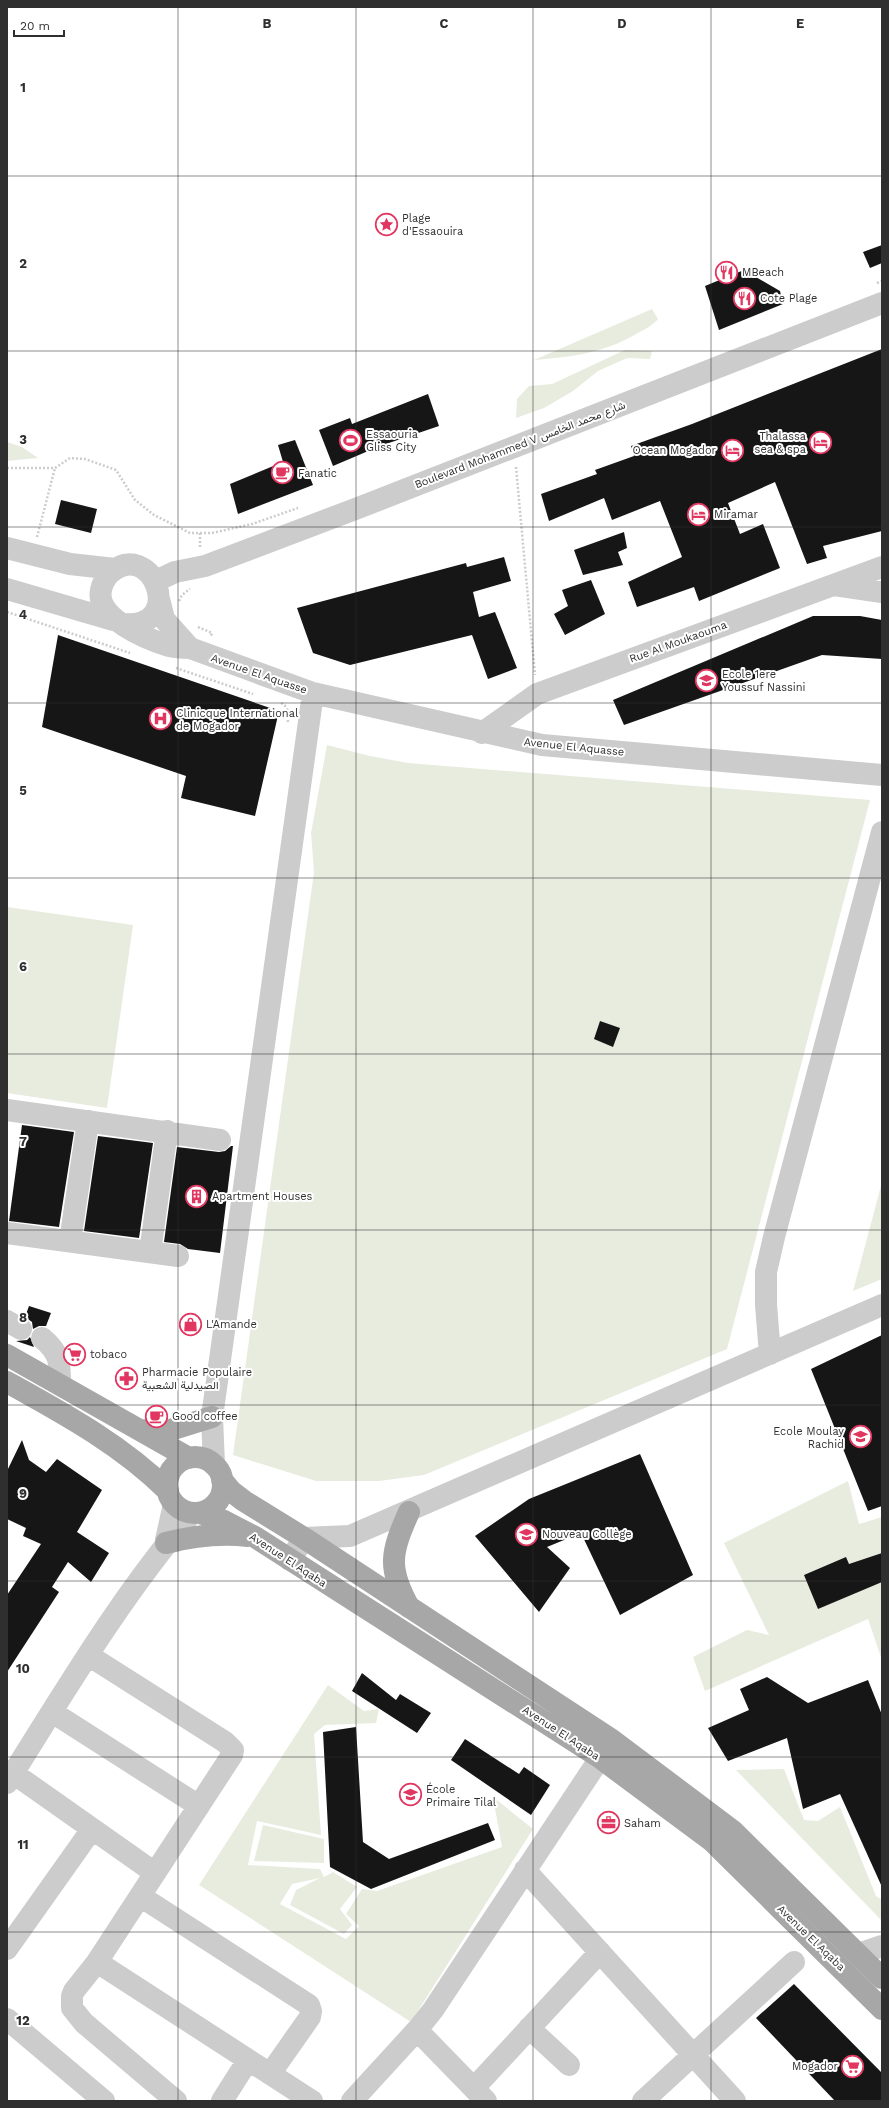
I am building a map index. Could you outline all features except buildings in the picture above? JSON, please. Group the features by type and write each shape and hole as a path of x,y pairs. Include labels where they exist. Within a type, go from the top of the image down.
{"main road":[{"name":"Avenue El Aqaba","path":"7,1355 138,1430 206,1465 231,1492 244,1502 335,1558 612,1740 733,1831 882,1978"},
{"name":"Avenue El Aqaba","path":"7,1382 50,1405 125,1454 152,1475 183,1505 224,1521 254,1537 599,1757 712,1841 882,2009"},
{"path":"138,1430 167,1431 212,1417"},
{"path":"181,1461 206,1465 220,1497 215,1504 183,1505 167,1482 172,1470 181,1461"},
{"path":"409,1512 397,1539 393,1565 398,1587 409,1607"},
{"path":"166,1543 189,1537 229,1534 254,1537"}],"street":[{"name":"Boulevard Mohammed V شارع محمد الخامس","path":"164,596 175,572 205,566 509,449 879,294"},
{"path":"7,548 70,564 115,569 133,566 142,568 164,596 164,619 198,652"},
{"name":"Rue Al Moukaouma","path":"482,733 537,694 882,566"},
{"path":"115,569 102,584 100,594 106,613 118,622 148,638 170,646 198,652"},
{"path":"833,585 882,592"},
{"path":"7,589 118,622 133,624 142,622 150,616 164,596"},
{"name":"Avenue El Aquasse","path":"198,652 313,693 482,733 542,745 882,775"},
{"path":"206,1465 313,693"},
{"path":"770,1354 766,1305 766,1272 776,1229 882,832"},
{"path":"8,1114 88,1121 167,1131 220,1140"},
{"path":"70,1241 88,1121"},
{"path":"150,1252 167,1131"},
{"path":"7,1233 178,1256"},
{"path":"290,1560 304,1538 350,1536 409,1512 882,1305"},
{"path":"42,1338 53,1347 58,1355 60,1384"},
{"path":"155,1873 92,1829 10,1778 88,1655 166,1543 183,1505"},
{"path":"320,1580 350,1536"},
{"path":"88,1655 233,1748 232,1755 199,1806 97,1962 72,1996 71,2003 74,2013 91,2030 176,2101"},
{"path":"52,1712 199,1806"},
{"path":"352,2101 417,2030 457,1975 599,1757 612,1740"},
{"path":"7,1949 92,1829"},
{"path":"525,1870 736,2101"},
{"path":"140,1896 309,2005 312,2011 310,2017 270,2074"},
{"path":"835,1962 882,1946"},
{"path":"417,2030 480,2095 529,2028 600,1952"},
{"path":"97,1962 312,2101"},
{"path":"643,2101 695,2055 794,1962"},
{"path":"7,2019 104,2101"},
{"path":"529,2028 569,2065"},
{"path":"222,2101 248,2060"}],"path":[{"path":"879,294 882,282"},
{"path":"509,449 516,467 537,694"},
{"path":"7,468 55,468 70,458 85,459 116,470 135,500 154,515 190,533 212,533 252,524 303,506"},
{"path":"164,596 182,595 190,589 198,587"},
{"path":"195,626 212,633 198,652 198,675"}],"shaded area":[{"path":"652,309 658,319 651,325 625,340 588,353 534,360"},
{"path":"625,350 652,351 650,359 627,358 598,371 573,391 544,408 516,418 517,399 529,386 552,384"},
{"path":"7,442 22,447 38,458 7,461"},
{"path":"327,745 370,756 408,763 870,800 727,1349 424,1475 379,1481 316,1481 233,1455 314,872 311,833"},
{"path":"7,907 133,925 107,1108 7,1093"},
{"path":"882,1182 882,1279 853,1291"},
{"path":"848,1481 859,1524 882,1517 882,1660 868,1619 705,1691 693,1657 747,1630 769,1635 724,1543"},
{"path":"328,1685 364,1711 379,1709 376,1723 325,1725 314,1734 321,1835 257,1821 248,1865 320,1869 324,1877 333,1872 357,1887 340,1909 352,1925 344,1934 290,1905 296,1890 320,1878 292,1884 280,1904 346,1939 359,1926 346,1914 362,1889 377,1891 502,1847 493,1797 533,1829 411,2022 199,1885"},
{"path":"784,1769 804,1820 818,1821 840,1807 876,1896 882,1900 882,1921 736,1770"},
{"path":"263,1825 324,1839 324,1863 254,1861"}],"place":[{"name":"Plage d'Essaouira","path":"387,224"},
{"name":"MBeach","path":"727,272"},
{"name":"Cote Plage","path":"745,298"},
{"name":"Essaouria Gliss City","path":"350,440"},
{"name":"Thalassa sea & spa","path":"821,442"},
{"name":"Ocean Mogador","path":"732,450"},
{"name":"Fanatic","path":"282,473"},
{"name":"Miramar","path":"699,514"},
{"name":"Ecole 1ere Youssuf Nassini","path":"707,680"},
{"name":"Clinicque International de Mogador","path":"160,719"},
{"name":"Apartment Houses","path":"197,1196"},
{"name":"L'Amande","path":"190,1324"},
{"name":"tobaco","path":"74,1354"},
{"name":"Pharmacie Populaire الصيدلية الشعبية","path":"126,1378"},
{"name":"Good coffee","path":"156,1416"},
{"name":"Ecole Moulay Rachid","path":"860,1437"},
{"name":"Nouveau Collège","path":"527,1534"},
{"name":"École Primaire Tilal","path":"410,1795"},
{"name":"Saham","path":"608,1823"},
{"name":"Mogador","path":"853,2066"}]}
